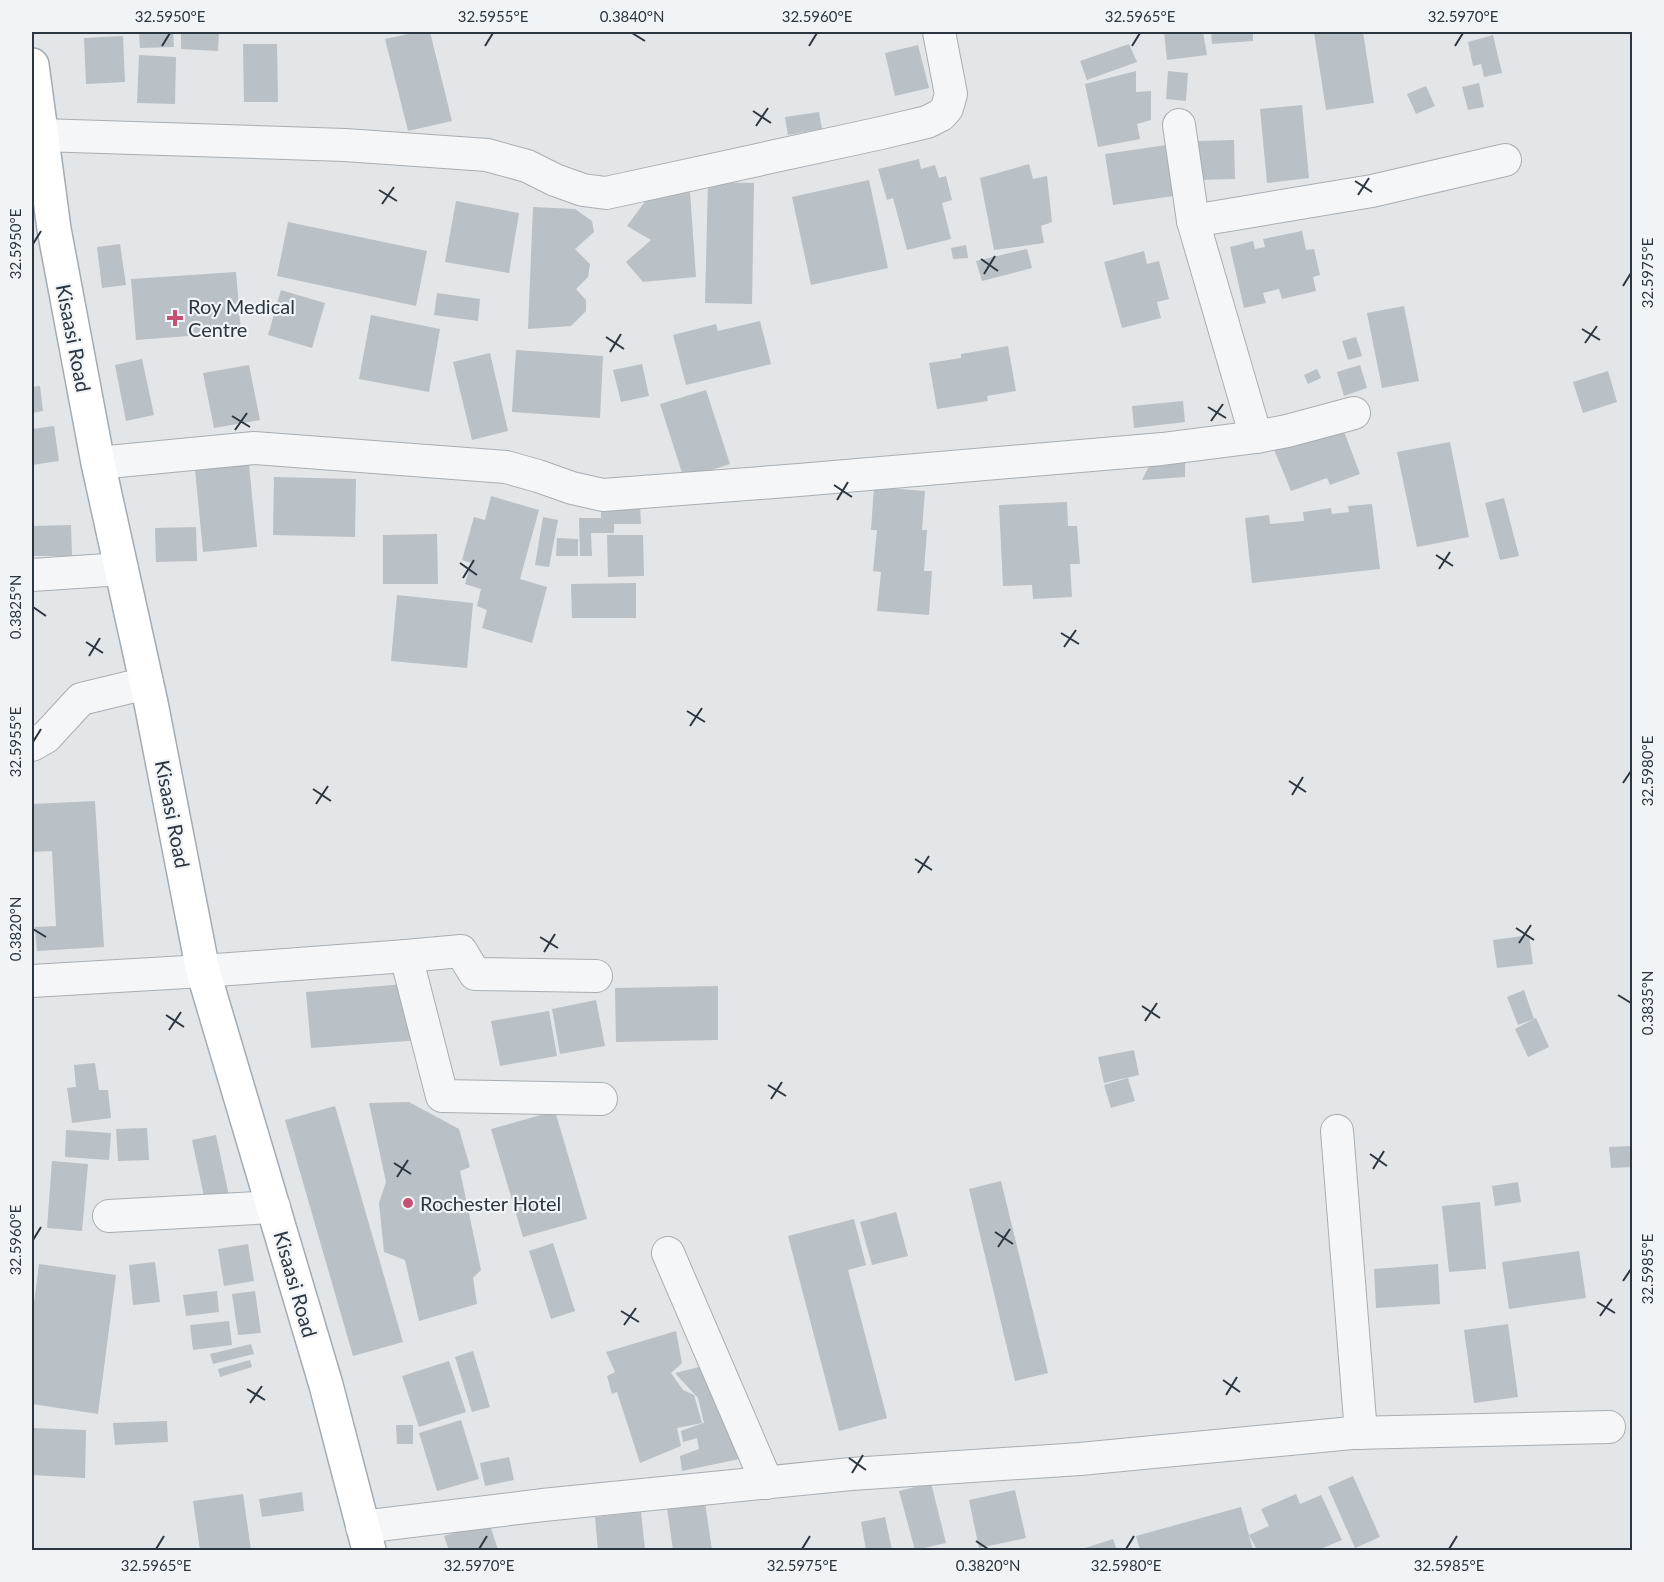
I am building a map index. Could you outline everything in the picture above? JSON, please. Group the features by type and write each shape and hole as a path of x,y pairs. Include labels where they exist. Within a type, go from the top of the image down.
{"main road":[{"name":"Kisaasi Road","path":"32,65 54,229 98,463 147,683 203,971 326,1385 366,1539"}],"street":[{"path":"41,135 345,145 487,155 527,166 555,180 583,190 606,193 927,122 941,115 947,108 951,94 939,32"},
{"path":"1179,125 1193,221 1256,437"},
{"path":"1193,221 1371,190 1505,159"},
{"path":"98,463 254,448 506,467 572,489 603,495 1162,449 1256,437 1354,413"},
{"path":"32,575 122,569"},
{"path":"32,745 46,737 81,699 147,683"},
{"path":"32,981 203,971 461,951 476,974 596,976"},
{"path":"406,956 442,1096 601,1100"},
{"path":"1337,1131 1361,1433"},
{"path":"109,1216 274,1206"},
{"path":"668,1253 767,1483"},
{"path":"366,1539 543,1505 851,1474 1080,1459 1361,1433 1609,1427"}],"building":[{"path":"139,32 173,32 174,47 140,48"},
{"path":"181,32 219,32 218,51 181,49"},
{"path":"417,32 430,32 452,121 408,131 385,39"},
{"path":"1164,32 1203,32 1207,55 1167,60"},
{"path":"1211,32 1253,32 1253,41 1212,44"},
{"path":"1314,32 1363,32 1374,103 1326,110"},
{"path":"1493,35 1502,73 1484,77 1481,64 1473,66 1468,42"},
{"path":"123,36 125,82 86,84 84,38"},
{"path":"243,44 277,44 278,102 244,102"},
{"path":"1129,44 1137,62 1087,80 1080,61"},
{"path":"918,45 929,88 895,96 885,53"},
{"path":"139,55 176,57 175,104 137,103"},
{"path":"1136,71 1136,92 1151,91 1151,120 1137,124 1140,139 1098,147 1085,84"},
{"path":"1168,71 1188,73 1186,101 1166,99"},
{"path":"1479,83 1484,107 1468,110 1462,87"},
{"path":"1426,86 1435,106 1416,114 1407,94"},
{"path":"1302,105 1309,178 1267,183 1260,109"},
{"path":"819,112 822,129 788,135 785,117"},
{"path":"1234,140 1235,179 1198,180 1197,141"},
{"path":"1173,144 1177,175 1170,176 1173,196 1113,205 1105,154"},
{"path":"919,159 921,169 935,165 939,178 946,176 952,200 942,203 951,239 907,250 893,198 887,200 878,169"},
{"path":"1029,164 1033,179 1047,176 1052,222 1041,226 1044,243 994,250 980,178"},
{"path":"869,180 888,268 811,285 792,197"},
{"path":"708,182 754,183 752,304 705,303"},
{"path":"690,192 696,277 643,282 626,262 651,240 627,226 649,196"},
{"path":"456,201 519,213 509,273 445,262"},
{"path":"533,207 575,209 592,221 594,232 575,249 590,264 588,277 576,289 586,300 586,311 571,326 528,329"},
{"path":"288,222 427,251 416,306 277,276"},
{"path":"1302,231 1306,250 1314,249 1320,275 1313,277 1316,291 1282,299 1279,289 1263,293 1266,303 1244,308 1230,247 1253,241 1255,249 1265,247 1263,239"},
{"path":"120,244 126,285 102,288 97,247"},
{"path":"966,245 968,258 953,259 951,248"},
{"path":"1027,249 1032,268 982,281 976,261"},
{"path":"1144,251 1147,264 1159,261 1169,299 1157,302 1161,318 1122,328 1104,262"},
{"path":"236,272 241,332 136,340 131,279"},
{"path":"281,290 325,303 312,348 268,335"},
{"path":"437,293 480,299 478,321 434,315"},
{"path":"1404,306 1419,381 1382,388 1367,313"},
{"path":"371,315 440,329 429,392 359,379"},
{"path":"760,321 771,364 686,385 673,335 716,324 718,331"},
{"path":"1356,337 1362,356 1348,360 1342,341"},
{"path":"1008,346 1016,391 987,396 988,401 937,409 929,363 961,358 961,354"},
{"path":"516,350 603,356 600,418 512,412"},
{"path":"490,353 508,431 472,440 453,362"},
{"path":"142,359 154,415 126,421 115,365"},
{"path":"642,364 649,396 621,402 613,370"},
{"path":"249,365 260,420 214,428 203,373"},
{"path":"1360,365 1367,388 1344,396 1337,372"},
{"path":"1317,369 1321,378 1308,384 1304,375"},
{"path":"1608,371 1617,402 1583,413 1573,382"},
{"path":"40,386 43,411 32,413 32,387"},
{"path":"706,390 730,464 684,479 660,404"},
{"path":"1183,401 1185,422 1134,428 1132,406"},
{"path":"1340,421 1360,474 1330,485 1327,478 1291,491 1273,447"},
{"path":"54,426 59,461 32,465 32,429"},
{"path":"1450,442 1469,537 1417,547 1397,452"},
{"path":"248,454 257,547 203,552 194,459"},
{"path":"1185,458 1185,477 1142,480 1150,464"},
{"path":"274,477 356,479 355,537 273,535"},
{"path":"874,487 925,491 922,530 927,530 924,571 932,571 929,615 877,611 881,572 873,571 877,530 871,530"},
{"path":"491,496 539,510 520,579 547,587 532,643 482,628 487,610 477,606 481,589 465,584 471,563 462,560 474,517 485,520"},
{"path":"1504,498 1519,556 1500,560 1485,503"},
{"path":"1067,502 1068,526 1077,526 1080,564 1070,564 1072,597 1033,599 1032,585 1003,586 999,505"},
{"path":"1372,504 1380,569 1252,583 1245,518 1269,515 1270,524 1304,521 1303,512 1331,508 1332,514 1349,512 1348,506"},
{"path":"601,505 640,505 641,524 614,524 614,533 591,533 592,556 580,556 579,518 601,518"},
{"path":"543,517 558,520 549,567 535,565"},
{"path":"71,525 72,556 32,556 32,526"},
{"path":"196,527 197,561 156,562 155,528"},
{"path":"437,534 438,584 383,584 383,535"},
{"path":"607,535 643,535 644,576 608,577"},
{"path":"557,538 578,539 578,556 556,556"},
{"path":"636,583 636,618 572,618 571,584"},
{"path":"397,595 473,603 467,668 391,661"},
{"path":"95,801 104,947 37,951 35,927 56,926 52,851 32,852 32,804"},
{"path":"1529,935 1533,964 1497,968 1493,940"},
{"path":"430,982 435,1039 311,1048 306,992"},
{"path":"718,986 718,1040 616,1042 615,988"},
{"path":"1524,990 1534,1019 1518,1025 1507,997"},
{"path":"596,1000 605,1046 560,1054 552,1009"},
{"path":"549,1011 557,1056 500,1066 491,1021"},
{"path":"1536,1018 1549,1047 1528,1057 1515,1029"},
{"path":"1134,1050 1139,1075 1104,1083 1098,1057"},
{"path":"95,1063 99,1090 108,1090 111,1118 72,1123 67,1088 76,1087 74,1065"},
{"path":"1128,1078 1135,1101 1111,1108 1104,1085"},
{"path":"409,1102 459,1129 470,1167 460,1171 481,1270 473,1278 477,1304 419,1321 405,1260 384,1252 379,1203 386,1182 369,1103"},
{"path":"335,1106 403,1342 353,1356 285,1120"},
{"path":"555,1111 587,1219 523,1237 491,1129"},
{"path":"147,1128 149,1160 118,1161 116,1129"},
{"path":"66,1130 111,1133 109,1160 65,1157"},
{"path":"216,1135 229,1196 205,1201 192,1140"},
{"path":"1632,1146 1632,1167 1611,1168 1609,1147"},
{"path":"52,1161 88,1164 82,1231 47,1228"},
{"path":"1001,1181 1048,1373 1015,1381 969,1189"},
{"path":"1518,1182 1521,1202 1495,1206 1492,1186"},
{"path":"1480,1202 1486,1269 1449,1272 1442,1206"},
{"path":"896,1212 908,1256 872,1265 860,1222"},
{"path":"854,1219 866,1265 848,1270 887,1418 839,1431 788,1236"},
{"path":"553,1243 575,1311 551,1319 529,1251"},
{"path":"248,1244 254,1281 224,1286 218,1249"},
{"path":"1579,1251 1586,1298 1509,1309 1502,1262"},
{"path":"155,1262 160,1302 133,1305 129,1265"},
{"path":"39,1264 116,1275 98,1414 32,1404 32,1318"},
{"path":"1438,1264 1440,1304 1376,1308 1374,1269"},
{"path":"217,1291 219,1312 186,1316 183,1295"},
{"path":"255,1291 261,1333 238,1335 232,1294"},
{"path":"229,1321 232,1345 193,1350 190,1325"},
{"path":"1508,1324 1518,1397 1474,1403 1464,1330"},
{"path":"676,1331 682,1363 671,1373 683,1390 694,1395 702,1423 677,1428 681,1446 640,1463 617,1392 612,1394 607,1376 615,1372 606,1352"},
{"path":"251,1344 254,1354 213,1364 210,1354"},
{"path":"473,1351 490,1407 472,1412 455,1357"},
{"path":"250,1360 252,1367 220,1377 218,1369"},
{"path":"449,1361 466,1412 419,1427 402,1376"},
{"path":"699,1367 740,1459 682,1471 680,1456 699,1449 697,1438 683,1442 681,1431 704,1423 698,1398 675,1373"},
{"path":"461,1420 479,1479 437,1491 419,1433"},
{"path":"167,1421 168,1442 115,1445 113,1423"},
{"path":"396,1425 413,1425 413,1444 397,1444"},
{"path":"32,1428 86,1430 85,1478 32,1475"},
{"path":"509,1457 514,1480 485,1486 480,1463"},
{"path":"1353,1476 1380,1537 1355,1548 1328,1487"},
{"path":"931,1483 946,1543 915,1550 899,1491"},
{"path":"1015,1490 1026,1538 979,1548 969,1500"},
{"path":"302,1492 304,1511 262,1517 259,1499"},
{"path":"243,1494 251,1550 200,1550 193,1501"},
{"path":"1296,1494 1300,1504 1321,1495 1342,1540 1318,1550 1257,1550 1249,1535 1269,1526 1261,1509"},
{"path":"705,1503 712,1550 673,1550 667,1508"},
{"path":"1241,1507 1253,1550 1140,1550 1136,1536"},
{"path":"641,1512 645,1550 598,1550 595,1517"},
{"path":"885,1517 892,1550 866,1550 861,1522"},
{"path":"489,1522 498,1550 449,1550 444,1536"},
{"path":"1113,1539 1117,1550 1079,1550"}],"place":[{"name":"Roy Medical Centre","path":"175,318"},
{"name":"Rochester Hotel","path":"408,1203"}]}
